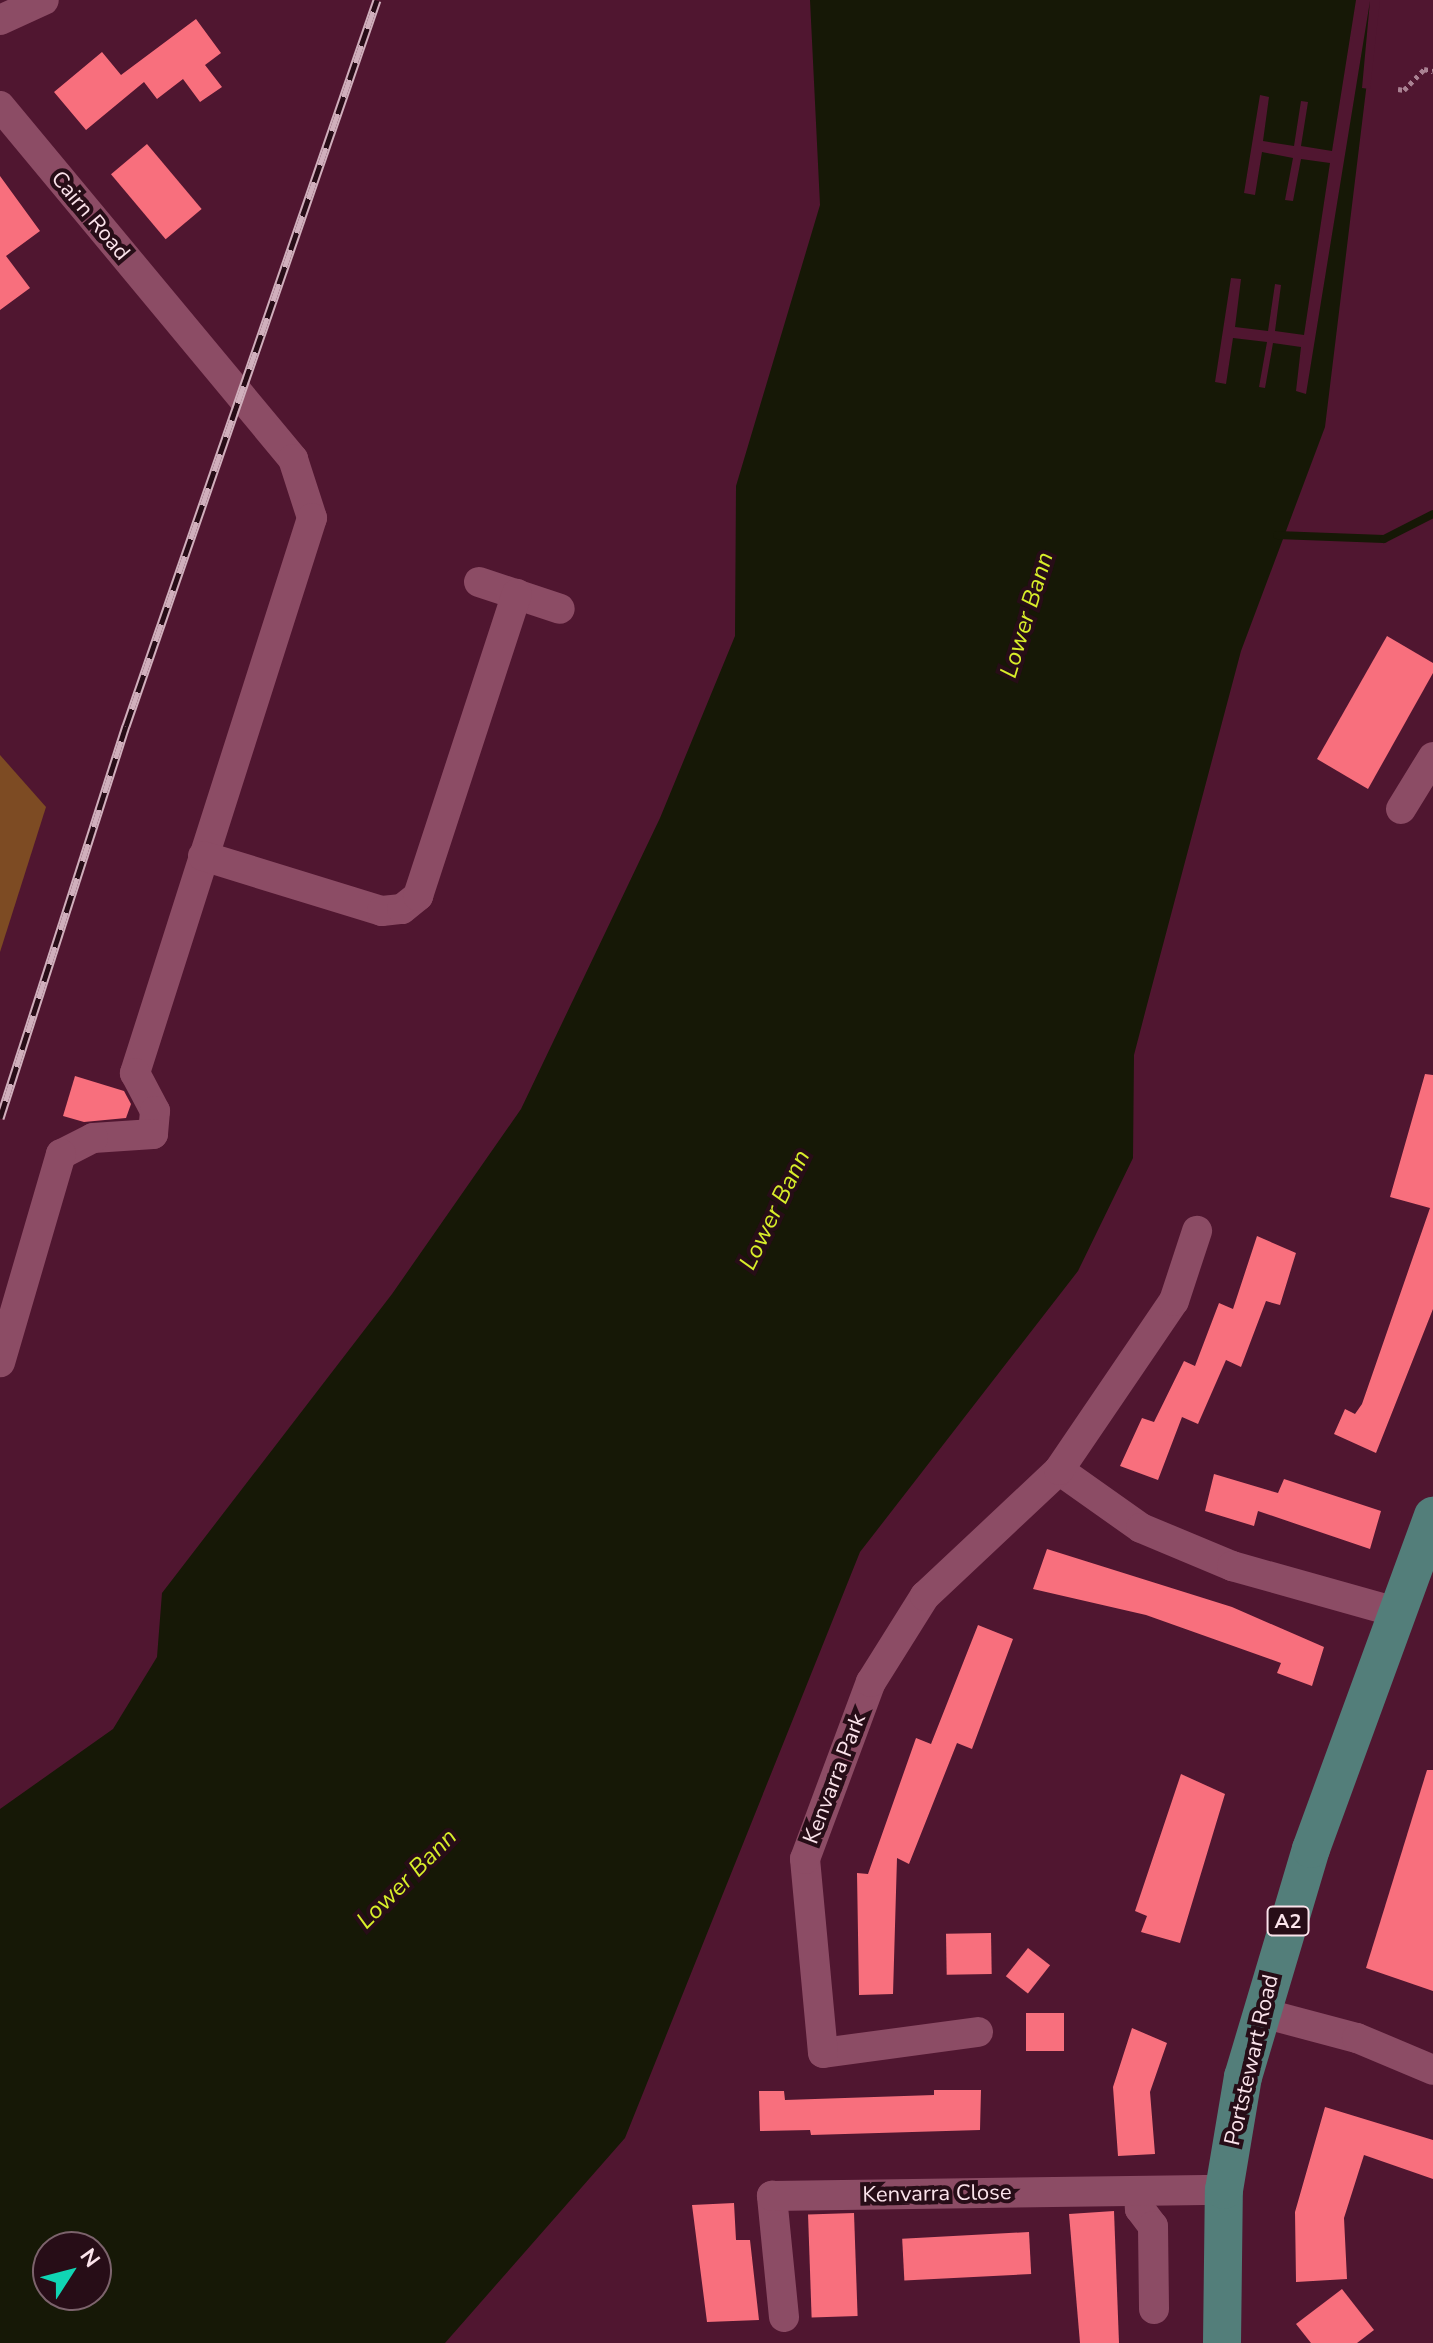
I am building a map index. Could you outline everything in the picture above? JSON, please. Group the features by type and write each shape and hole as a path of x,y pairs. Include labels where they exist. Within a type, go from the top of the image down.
{"main road":[{"name":"Portstewart Road","path":"1222,2343 1224,2190 1259,2012 1311,1849 1433,1516"}],"street":[{"path":"0,20 44,0"},
{"name":"Cairn Road","path":"0,106 216,370 293,459 312,518 135,1073 155,1111 153,1134 93,1138 61,1154 0,1362"},
{"path":"479,582 560,609"},
{"path":"203,856 382,911 402,909 418,896 517,594"},
{"path":"1401,809 1433,757"},
{"name":"Kenvarra Park","path":"978,2032 823,2053 805,1859 871,1682 925,1596 1059,1470 1174,1301 1197,1231"},
{"path":"1059,1470 1141,1528 1232,1566 1399,1613"},
{"path":"1259,2012 1357,2038 1433,2070"},
{"name":"Kenvarra Close","path":"784,2317 772,2196 1224,2190"},
{"path":"1139,2192 1140,2209 1153,2226 1154,2309"}],"path":[{"path":"1398,89 1404,90 1424,69 1433,71"}],"shaded area":[{"path":"0,755 46,807 0,952"}],"water":[{"name":"Lower Bann","path":"810,0 1377,0 1325,427 1241,651 1147,1005 1134,1055 1133,1158 1078,1271 860,1552 625,2138 445,2343 0,2343 0,1809 113,1729 157,1657 162,1593 392,1294 521,1109 660,818 735,636 736,486 820,205"}],"pier":[{"path":"1356,0 1380,0 1370,89 1362,88 1370,1 1306,394 1296,391 1301,347 1273,343 1265,388 1259,387 1267,342 1233,338 1226,384 1215,382 1231,278 1241,279 1235,327 1268,331 1275,284 1281,285 1275,331 1304,335 1330,163 1301,159 1293,201 1285,200 1293,158 1262,152 1255,195 1244,193 1260,95 1269,97 1263,141 1294,146 1301,101 1308,102 1301,146 1332,151"}],"building":[{"path":"196,19 221,53 205,65 222,87 200,102 183,79 157,99 144,82 86,130 54,92 102,52 121,75"},
{"path":"147,144 202,209 166,239 111,174"},
{"path":"0,176 40,231 6,256 30,288 0,310"},
{"path":"1387,636 1433,663 1433,673 1368,789 1317,759"},
{"path":"1425,1074 1433,1075 1433,1309 1376,1453 1334,1434 1345,1409 1355,1414 1362,1404 1430,1208 1390,1197"},
{"path":"75,1076 124,1091 131,1104 126,1118 84,1122 63,1116"},
{"path":"1257,1236 1296,1253 1280,1305 1266,1301 1241,1367 1226,1360 1198,1424 1182,1417 1158,1480 1120,1466 1142,1418 1154,1422 1184,1361 1195,1366 1219,1303 1233,1309"},
{"path":"1214,1474 1278,1493 1284,1479 1381,1511 1370,1549 1258,1511 1254,1526 1205,1511"},
{"path":"1047,1549 1232,1607 1324,1647 1312,1686 1277,1673 1281,1663 1146,1615 1033,1589"},
{"path":"978,1625 1013,1639 972,1749 957,1743 909,1864 897,1858 893,1994 859,1995 857,1873 868,1874 916,1738 931,1744"},
{"path":"1427,1770 1433,1770 1433,1991 1366,1968"},
{"path":"1181,1774 1225,1794 1180,1943 1141,1932 1147,1916 1135,1911"},
{"path":"991,1933 992,1974 947,1975 946,1934"},
{"path":"1028,1948 1050,1965 1028,1994 1006,1976"},
{"path":"1026,2013 1064,2013 1064,2051 1026,2051"},
{"path":"1132,2028 1167,2043 1150,2092 1155,2154 1118,2156 1113,2087"},
{"path":"934,2090 981,2090 980,2130 811,2135 810,2130 760,2131 759,2091 784,2091 785,2100 934,2095"},
{"path":"1325,2107 1433,2140 1433,2179 1364,2155 1344,2218 1347,2279 1296,2282 1295,2212"},
{"path":"734,2203 736,2240 750,2240 759,2320 707,2322 692,2205"},
{"path":"1114,2211 1119,2343 1080,2343 1069,2214"},
{"path":"854,2213 858,2316 812,2318 808,2215"},
{"path":"1029,2232 1031,2274 904,2281 902,2239"},
{"path":"1342,2289 1374,2330 1357,2343 1311,2343 1296,2324"}],"waterway":[{"path":"1277,535 1384,539 1433,514"}],"railway":[{"path":"0,1118 126,726 377,0"}]}
